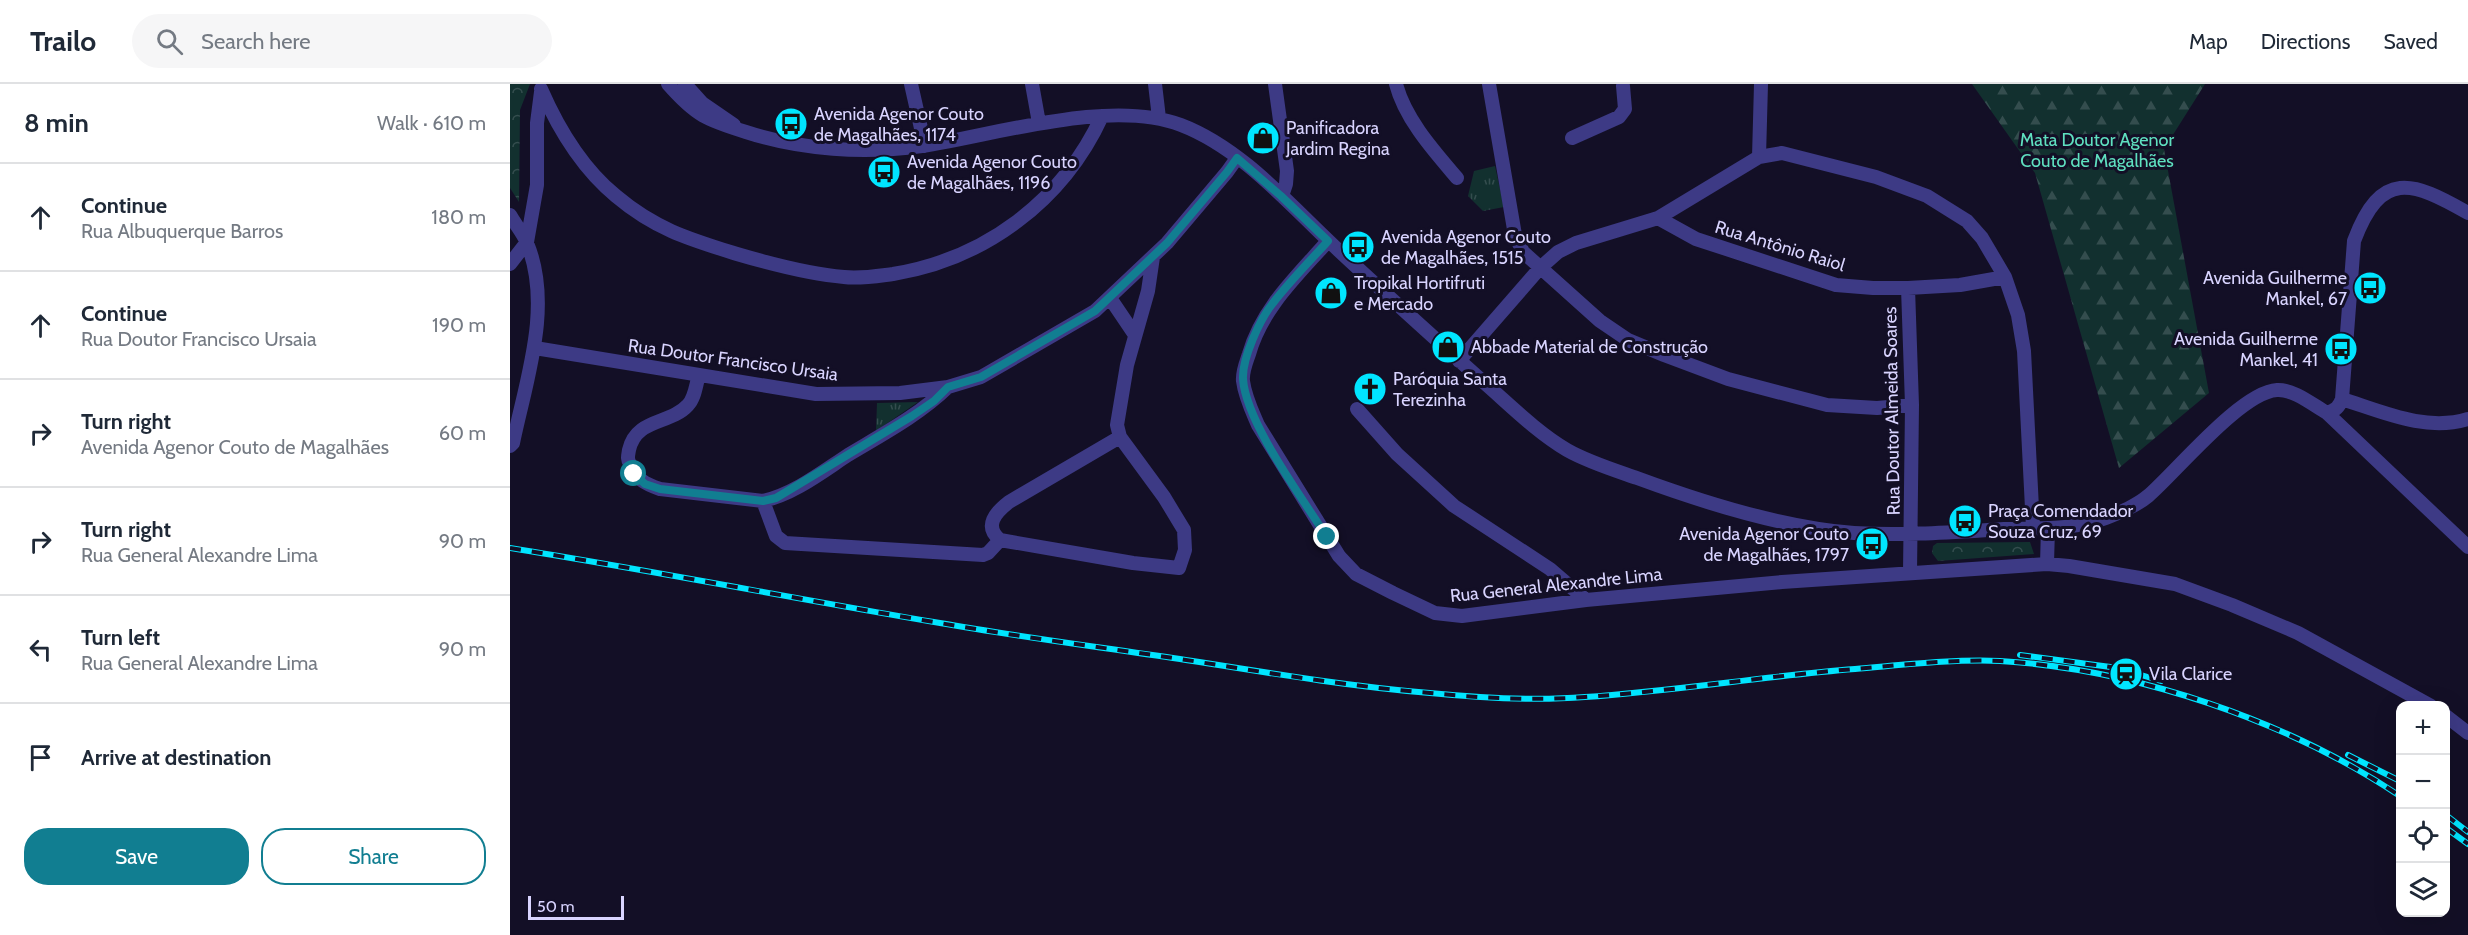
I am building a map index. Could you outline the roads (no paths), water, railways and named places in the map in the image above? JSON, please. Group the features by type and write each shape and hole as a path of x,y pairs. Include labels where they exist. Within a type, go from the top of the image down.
{"street":[{"path":"668,84 694,112 713,123 769,140 793,144 886,150 925,146 1039,123 1102,116 1159,118 1184,126 1205,136 1237,158 1460,361 1524,417 1568,450 1676,493 1805,527 1851,533 1911,535 2048,528 2103,519 2145,498 2221,425 2252,400 2264,393 2278,390 2293,393 2328,413 2468,547"},
{"path":"685,84 702,103 743,131"},
{"path":"911,84 925,146"},
{"path":"1032,84 1039,123"},
{"path":"1155,84 1159,118"},
{"path":"1275,84 1287,171 1286,184 1281,196"},
{"path":"1396,84 1414,121 1435,153 1456,178"},
{"path":"1489,84 1515,234 1523,252 1600,321 1628,340 1664,356 1728,379 1827,405 1877,408 1912,405"},
{"path":"1759,157 1761,84"},
{"path":"1572,138 1619,117 1625,109 1624,85"},
{"path":"542,87 555,120 589,169 614,195 638,214 675,235 697,242 767,263 844,277 874,277 921,269 976,249 1016,223 1047,196 1092,137 1102,116"},
{"path":"510,264 527,242 537,185 537,123 542,87"},
{"path":"1460,361 1540,268 1558,252 1576,243 1625,230 1658,218 1759,157 1782,153 1876,177 1927,196 1967,221 1982,238 2005,278 2018,315 2024,351 2033,528"},
{"name":"Rua Doutor Francisco Ursaia","path":"535,348 816,394 878,394 948,387 981,377 1076,323 1110,298 1153,257 1237,158"},
{"path":"2328,413 2339,407 2342,399 2354,241 2362,219 2372,204 2391,190 2402,187 2421,189 2468,213"},
{"path":"510,215 527,242 537,280 535,348 513,443 510,446"},
{"name":"Rua Antônio Raiol","path":"1658,218 1696,239 1836,285 1908,288 1960,285 2005,278"},
{"name":"Rua General Alexandre Lima","path":"1328,241 1272,304 1252,341 1243,380 1249,403 1258,425 1339,556 1356,574 1435,613 1462,616 1586,600 2047,564 2175,584 2298,633 2424,701"},
{"path":"1120,437 1009,502 996,512 991,528 994,535 1000,540 1133,563 1179,568 1185,550 1184,530 1164,497 1120,437 1117,424 1119,401 1148,291 1153,257"},
{"name":"Rua Doutor Almeida Soares","path":"1908,288 1912,405 1910,573"},
{"path":"1110,298 1135,335"},
{"path":"699,375 691,403 680,413 653,421 642,428 631,444 628,459 634,474 645,484 660,489 763,501 776,498 805,482 912,416 934,401 948,387"},
{"path":"2342,399 2406,419 2437,425 2468,419"},
{"path":"1357,409 1397,454 1454,506 1550,569 1586,600"},
{"path":"763,501 776,536 784,543 983,555 988,553 1000,540"},
{"path":"2047,564 2048,528"},
{"path":"2450,720 2468,733"}],"railway":[{"path":"510,548 1000,633 1336,683 1469,696 1527,699 1585,697 1821,672 1946,662 2000,661 2052,666 2157,687 2209,703 2309,744 2396,794"},
{"path":"2020,655 2118,668 2161,681"},
{"path":"2348,755 2396,779"},
{"path":"2450,818 2468,832"},
{"path":"2450,831 2468,844"}],"place":[{"name":"Avenida Agenor Couto de Magalhães, 1174","path":"791,124"},
{"name":"Panificadora Jardim Regina","path":"1263,138"},
{"name":"Avenida Agenor Couto de Magalhães, 1196","path":"884,172"},
{"name":"Avenida Agenor Couto de Magalhães, 1515","path":"1358,247"},
{"name":"Avenida Guilherme Mankel, 67","path":"2370,288"},
{"name":"Tropikal Hortifruti e Mercado","path":"1331,293"},
{"name":"Abbade Material de Construção","path":"1448,347"},
{"name":"Avenida Guilherme Mankel, 41","path":"2341,349"},
{"name":"Paróquia Santa Terezinha","path":"1370,389"},
{"name":"Praça Comendador Souza Cruz, 69","path":"1965,521"},
{"name":"Avenida Agenor Couto de Magalhães, 1797","path":"1872,544"},
{"name":"Vila Clarice","path":"2126,674"}],"park label":[{"name":"Mata Doutor Agenor Couto de Magalhães","path":"2097,150"}]}
